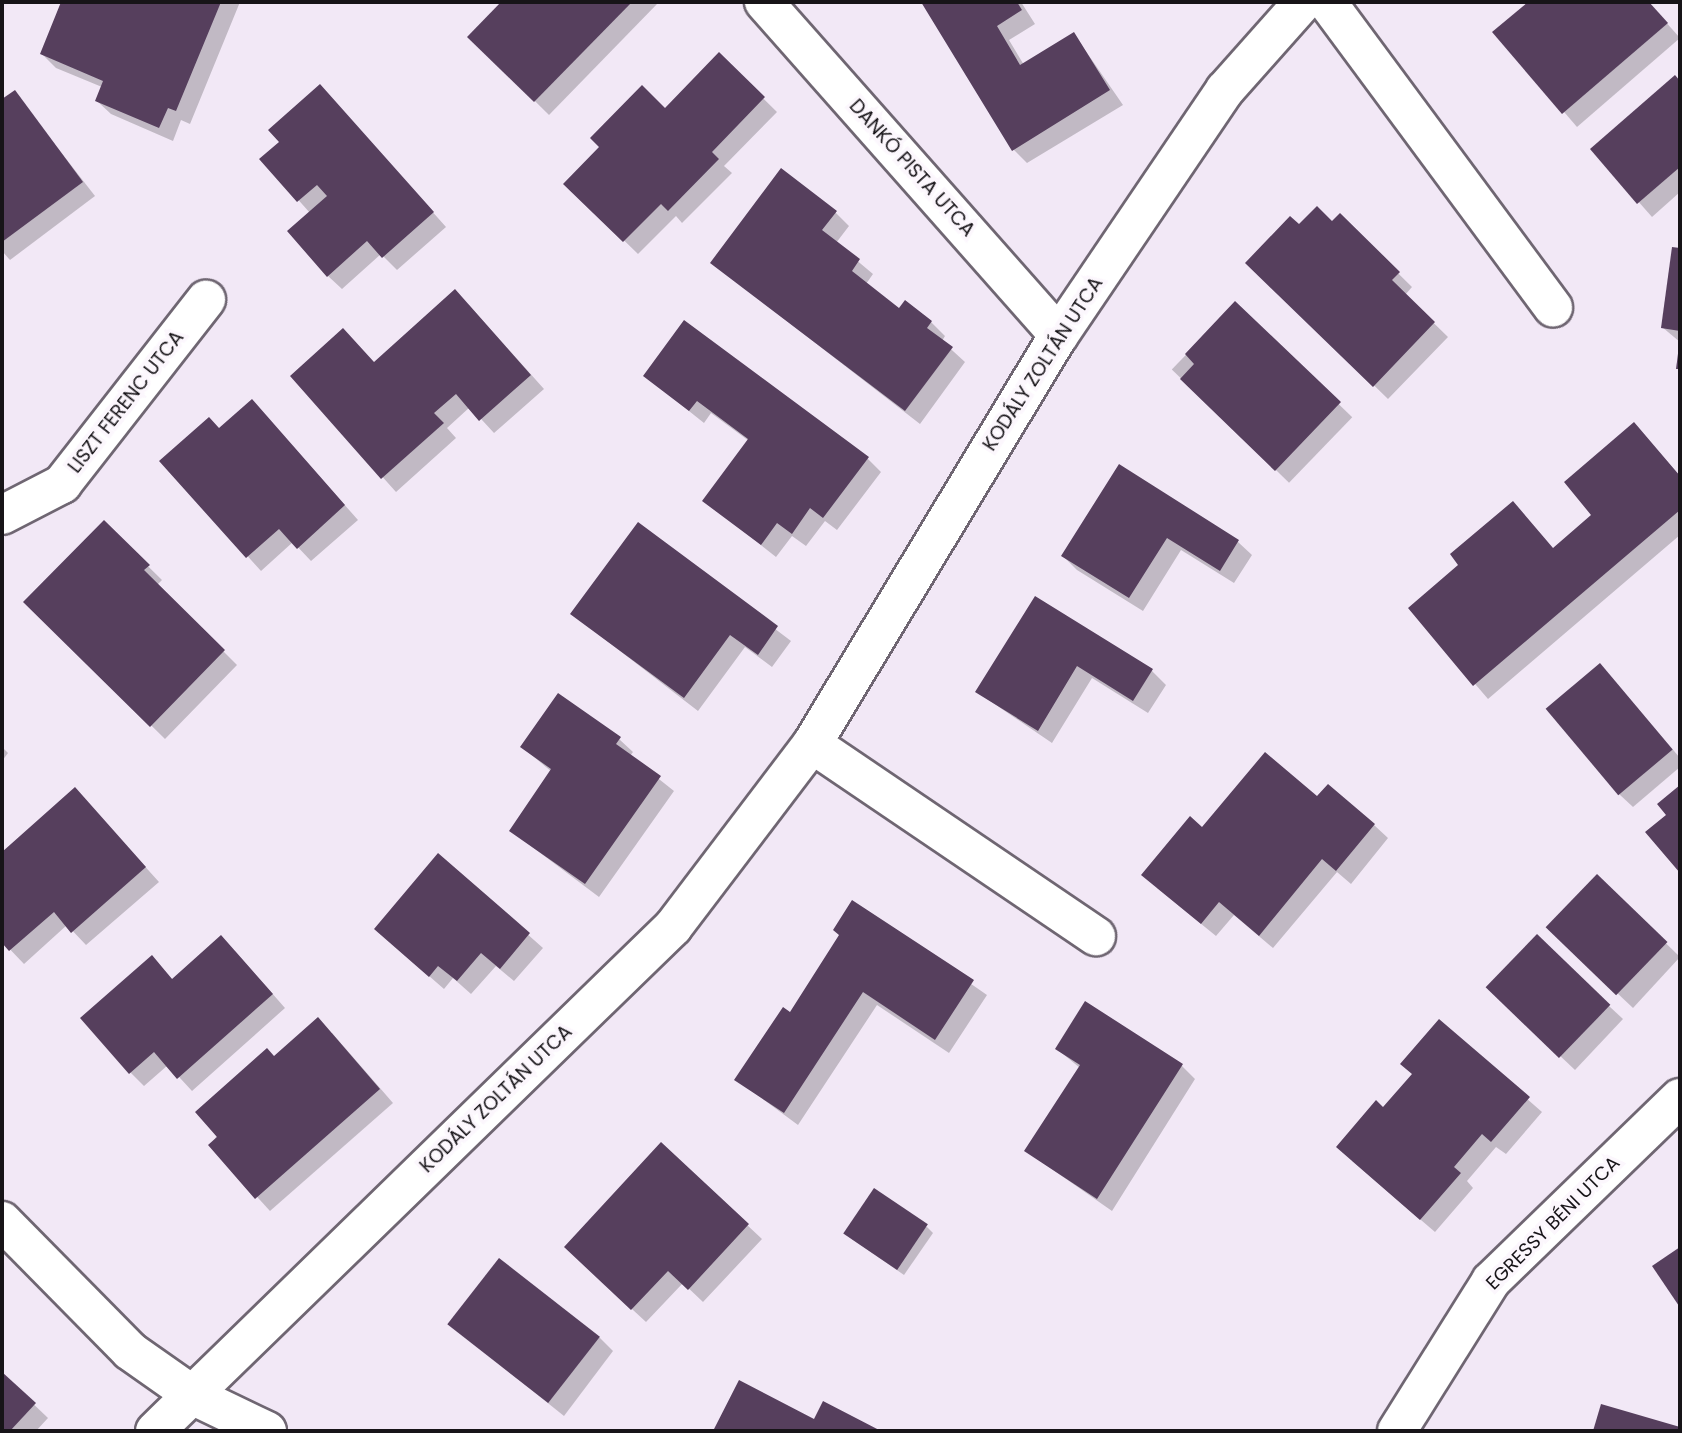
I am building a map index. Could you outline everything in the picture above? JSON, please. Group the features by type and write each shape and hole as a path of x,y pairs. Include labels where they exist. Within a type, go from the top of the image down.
{"street":[{"name":"DANKÓ PISTA UTCA","path":"764,2 1059,335"},
{"name":"KODÁLY ZOLTÁN UTCA","path":"155,1431 673,927 812,744 1059,335 1225,90 1303,2"},
{"path":"1327,2 1553,307"},
{"name":"LISZT FERENC UTCA","path":"2,515 62,484 206,300"},
{"path":"812,744 1096,936"},
{"name":"EGRESSY BÉNI UTCA","path":"1397,1431 1491,1281 1680,1098"},
{"path":"2,1221 130,1351 194,1395 267,1431"}],"building":[{"path":"61,2 221,2 176,111 168,108 159,128 95,101 103,81 40,54"},
{"path":"501,2 632,2 534,102 467,37"},
{"path":"921,2 1017,2 1022,10 997,26 1020,65 1074,32 1110,90 1012,151"},
{"path":"1528,2 1649,2 1668,23 1562,114 1492,32"},
{"path":"719,52 765,97 712,152 719,159 668,211 661,204 623,242 563,184 599,147 590,138 642,85 665,108"},
{"path":"1675,75 1680,81 1680,167 1637,204 1590,149"},
{"path":"320,84 434,212 382,258 367,241 327,277 287,231 327,196 317,185 297,202 259,159 279,142 268,130"},
{"path":"15,90 83,182 2,242 2,99"},
{"path":"781,168 837,211 822,230 860,259 852,271 899,308 905,300 932,321 927,328 953,347 905,411 710,263"},
{"path":"1317,206 1332,221 1340,213 1400,272 1392,280 1435,322 1373,387 1245,263 1290,216 1299,224"},
{"path":"1672,247 1680,248 1680,331 1661,328"},
{"path":"455,289 531,375 479,421 456,394 434,413 444,423 381,479 290,376 343,328 374,362"},
{"path":"1235,301 1341,402 1275,471 1180,379 1194,364 1185,354"},
{"path":"684,320 869,457 823,518 810,508 792,534 777,523 761,545 702,501 748,439 697,401 689,411 643,376"},
{"path":"1679,346 1680,369 1676,369"},
{"path":"252,399 345,505 297,549 279,529 246,558 159,461 209,417 219,428"},
{"path":"1634,422 1680,476 1680,510 1473,686 1408,608 1458,565 1450,554 1513,501 1553,548 1591,515 1564,482"},
{"path":"1119,464 1239,540 1220,571 1167,538 1129,598 1061,556"},
{"path":"104,520 150,565 144,570 225,650 150,727 23,602"},
{"path":"638,522 778,626 758,655 730,635 684,698 570,614"},
{"path":"1035,596 1153,669 1133,701 1077,666 1038,731 975,692"},
{"path":"1600,663 1673,750 1618,795 1546,709"},
{"path":"558,693 621,737 616,744 661,776 585,884 509,831 551,769 520,747"},
{"path":"1265,752 1317,796 1328,784 1375,824 1336,871 1322,859 1259,936 1219,902 1201,924 1141,875 1190,816 1202,827"},
{"path":"1680,785 1680,873 1645,832 1666,815 1657,804"},
{"path":"75,787 146,867 71,933 54,912 9,951 2,943 2,852"},
{"path":"438,853 530,933 500,969 481,953 457,981 438,966 429,977 374,929"},
{"path":"1597,874 1667,942 1616,995 1546,927"},
{"path":"852,900 974,980 935,1040 863,992 784,1113 734,1080 783,1007 790,1012 839,935 833,930"},
{"path":"1537,934 1610,1005 1559,1058 1486,987"},
{"path":"221,935 273,994 177,1079 154,1052 129,1074 80,1018 152,955 172,979"},
{"path":"1085,1001 1183,1064 1097,1199 1024,1151 1080,1065 1055,1049"},
{"path":"318,1017 380,1089 255,1199 208,1145 217,1137 195,1112 267,1048 274,1056"},
{"path":"1439,1019 1530,1097 1491,1142 1482,1134 1454,1167 1461,1173 1420,1220 1336,1147 1376,1100 1383,1107 1412,1074 1400,1064"},
{"path":"661,1142 749,1224 688,1290 668,1271 631,1310 564,1247"},
{"path":"874,1188 928,1224 897,1270 843,1234"},
{"path":"1680,1247 1680,1305 1679,1306 1652,1266"},
{"path":"499,1258 600,1337 548,1403 447,1324"},
{"path":"2,1372 36,1403 10,1431 2,1431"},
{"path":"739,1380 814,1419 823,1401 881,1431 713,1431"},
{"path":"1601,1404 1680,1427 1680,1431 1593,1431"}]}
